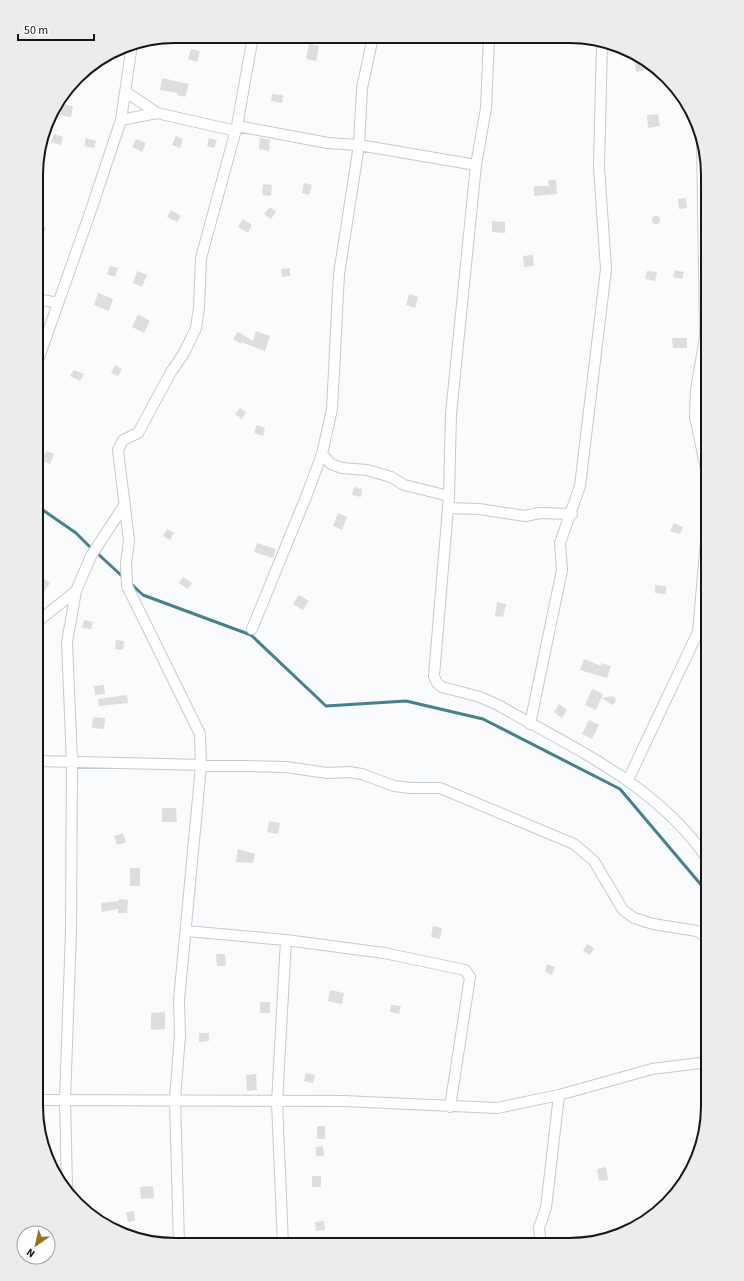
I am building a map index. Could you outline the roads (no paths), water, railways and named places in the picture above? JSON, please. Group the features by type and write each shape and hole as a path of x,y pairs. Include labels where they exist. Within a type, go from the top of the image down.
{"street":[{"path":"179,1238 174,1099 180,1035 179,1000 201,766 200,734 127,586 126,564 129,541 118,450 122,440 138,433 171,372 184,353 196,328 199,308 201,258 237,128 252,43"},
{"path":"252,629 322,454 332,409 339,274 359,145 362,88 372,43"},
{"path":"489,43 486,108 476,165 451,414 449,496 434,676 437,683 442,687 480,697 628,780 674,819 701,849"},
{"path":"530,724 562,570 560,543 572,514 580,486 606,269 599,168 602,48"},
{"path":"43,346 90,214 121,120 131,50"},
{"path":"126,92 157,113"},
{"path":"121,120 157,113 328,144 359,145 476,165"},
{"path":"43,300 58,303"},
{"path":"701,364 696,390 695,418 701,446"},
{"path":"322,454 331,464 342,468 367,470 385,475 415,488 449,496"},
{"path":"67,1182 65,1100 71,931 72,762 67,642 76,591 91,556 125,504"},
{"path":"448,508 479,509 525,516 540,513 572,514"},
{"path":"43,617 76,591"},
{"path":"628,780 698,632 701,598"},
{"path":"43,761 286,767 327,773 349,772 362,774 400,786 423,789 440,788 574,844 594,861 623,910 634,918 653,924 697,931 701,934"},
{"path":"186,931 286,940 384,953 465,970 470,977 450,1107"},
{"path":"283,1238 277,1102 286,940"},
{"path":"43,1100 174,1099 277,1102 344,1101 496,1108 559,1094 652,1069 701,1063"},
{"path":"540,1238 539,1228 546,1208 552,1148 556,1132 559,1094"}],"waterway":[{"path":"43,510 76,533 92,549"},
{"path":"97,553 123,577"},
{"path":"129,582 143,595 251,635 326,706 406,701 483,719 620,789 701,885"}]}
